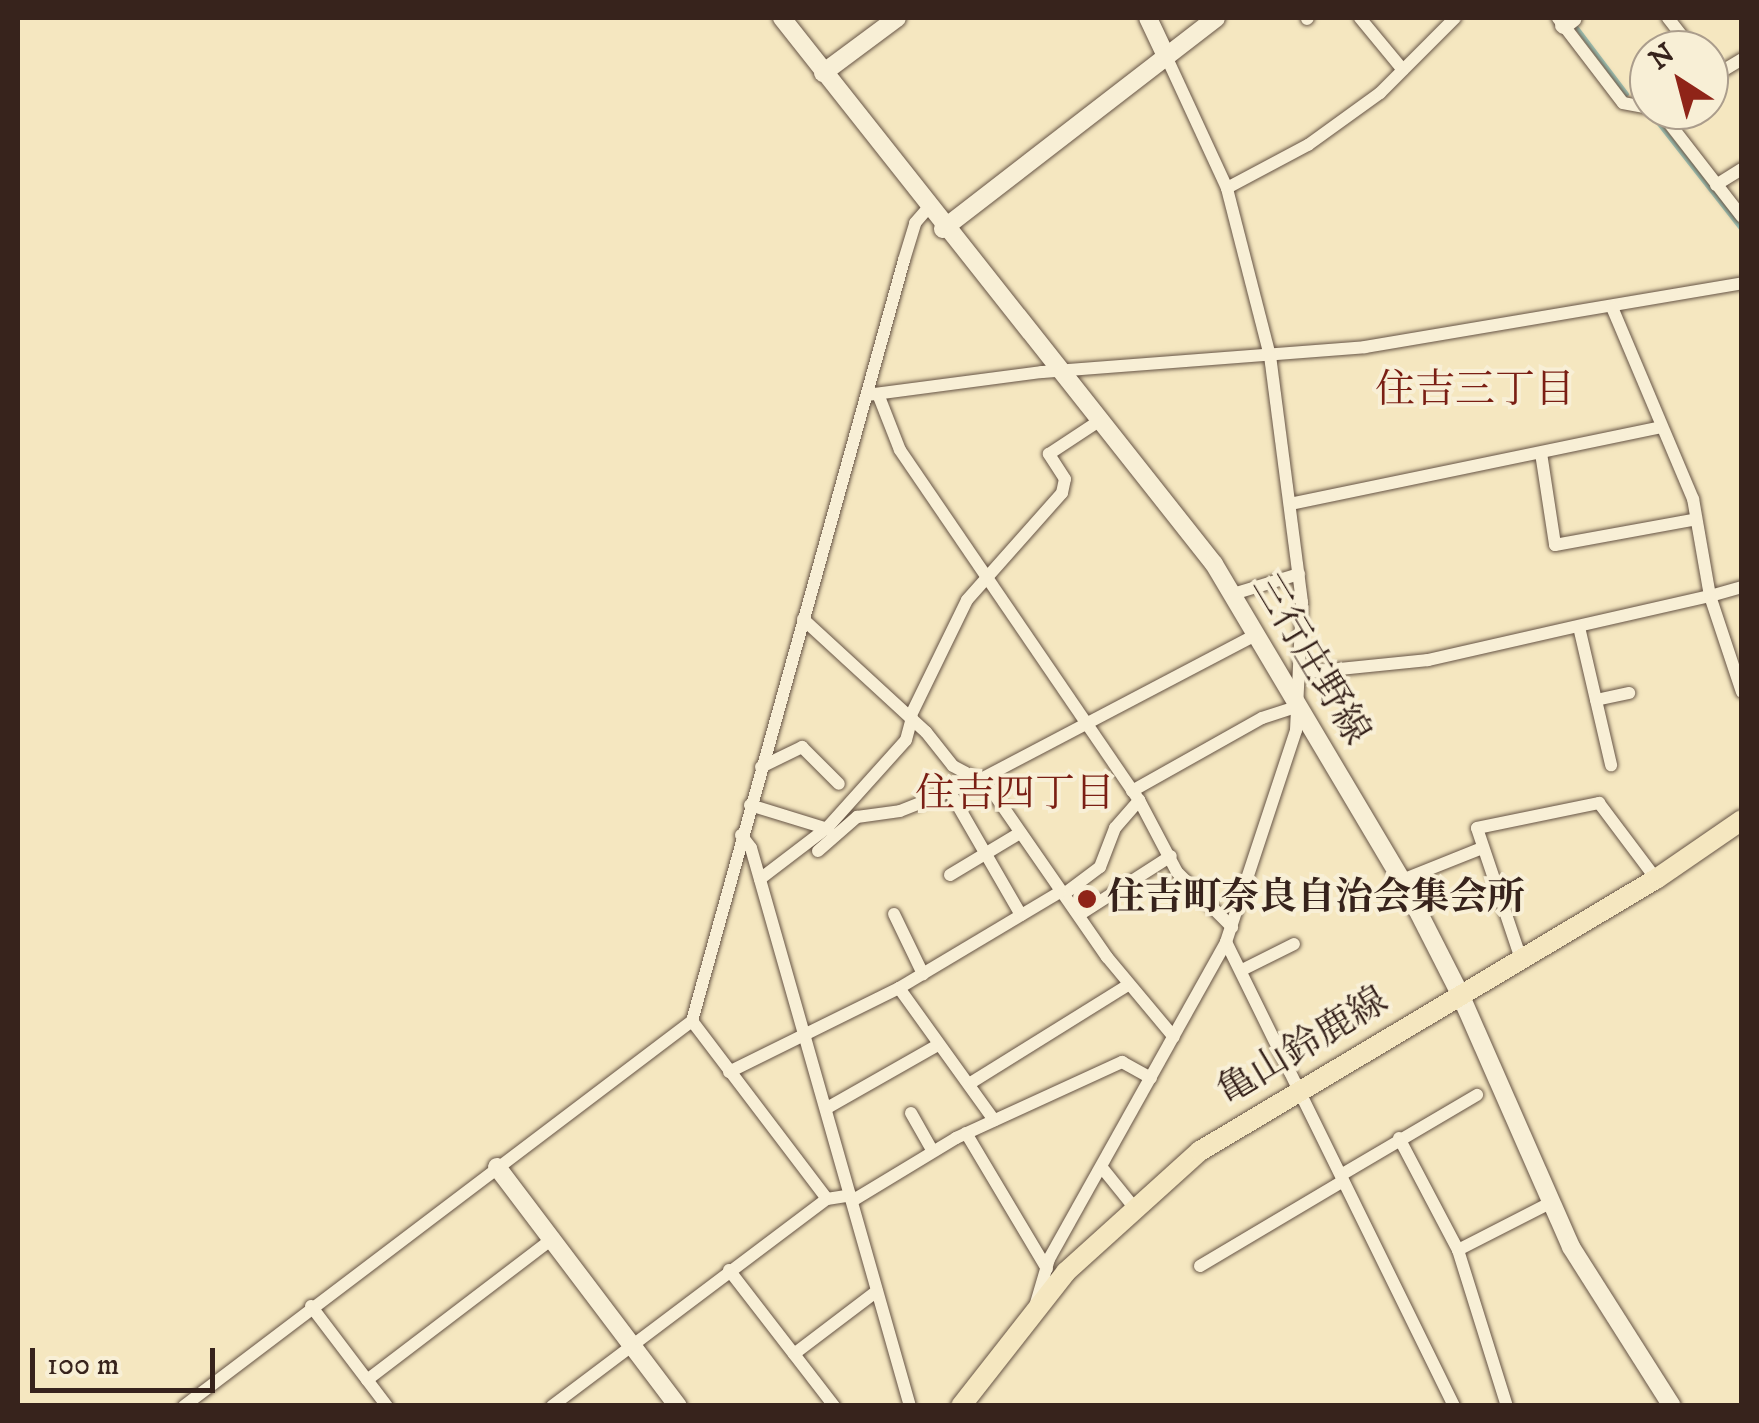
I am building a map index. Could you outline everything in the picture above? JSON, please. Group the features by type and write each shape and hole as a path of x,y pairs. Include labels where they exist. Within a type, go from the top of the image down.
{"main road":[{"name":"三行庄野線","path":"782,18 944,230 1180,514 1233,594 1402,880 1460,994 1550,1203 1602,1304 1672,1406"},
{"path":"823,73 897,18"},
{"path":"1148,18 1166,56"},
{"path":"944,230 1216,18"},
{"name":"亀山鈴鹿線","path":"961,1406 1034,1313 1133,1206 1200,1151 1656,878 1742,820"},
{"path":"496,1168 678,1406"}],"street":[{"path":"1360,18 1403,70"},
{"path":"1227,188 1308,146 1403,70 1455,18"},
{"path":"1565,20 1624,103 1629,104"},
{"path":"1034,1313 1047,1269 1226,942 1296,730 1300,574 1270,356 1227,188 1166,56"},
{"path":"1674,130 1742,217"},
{"path":"1716,185 1742,169"},
{"path":"184,1406 692,1021 802,620 872,395 915,224 928,209"},
{"path":"872,395 1061,371 1270,356 1612,307 1742,282"},
{"path":"1612,307 1693,499 1693,520 1710,596 1742,692"},
{"path":"872,395 900,450 990,576 1136,795 1178,872 1232,927"},
{"path":"818,851 830,831 906,740 911,717 955,619 1062,493 1065,479 1049,454 1102,419"},
{"path":"1290,504 1661,427"},
{"path":"1542,453 1556,545 1693,520"},
{"path":"1233,594 1300,574"},
{"path":"1300,674 1428,660 1742,587"},
{"path":"802,620 911,717 953,766 981,779 1128,986 1174,1037"},
{"path":"1579,627 1611,764"},
{"path":"760,878 857,817 900,811 981,779 1257,634"},
{"path":"1596,700 1629,694"},
{"path":"729,1072 900,988 1062,893 1100,867 1115,828 1136,795 1262,718 1296,703"},
{"path":"760,768 802,747 839,784"},
{"path":"950,792 1021,915"},
{"path":"1521,959 1477,828 1599,803 1656,878"},
{"path":"750,805 830,831"},
{"path":"950,875 1020,834"},
{"path":"741,836 760,878 910,1406"},
{"path":"1402,880 1482,848"},
{"path":"1079,914 1171,856"},
{"path":"894,914 923,974"},
{"path":"1226,942 1454,1406"},
{"path":"1242,970 1294,944"},
{"path":"969,1084 1128,986"},
{"path":"900,988 994,1120"},
{"path":"692,1021 826,1199"},
{"path":"827,1108 938,1045"},
{"path":"552,1406 826,1199 851,1198 932,1150 1122,1062 1151,1078"},
{"path":"1200,1266 1399,1138 1477,1096"},
{"path":"911,1114 932,1150"},
{"path":"966,1133 1047,1269"},
{"path":"1399,1138 1458,1250 1507,1406"},
{"path":"1103,1169 1133,1206"},
{"path":"1458,1250 1550,1203"},
{"path":"368,1380 552,1239"},
{"path":"729,1270 834,1406"},
{"path":"794,1354 877,1291"},
{"path":"312,1306 387,1406"}],"waterway":[{"path":"1577,28 1627,94"},
{"path":"1664,130 1742,230"}],"place":[{"name":"住吉町奈良自治会集会所","path":"1087,899"}],"district":[{"name":"住吉三丁目","path":"1475,391"},
{"name":"住吉四丁目","path":"1015,795"}]}
